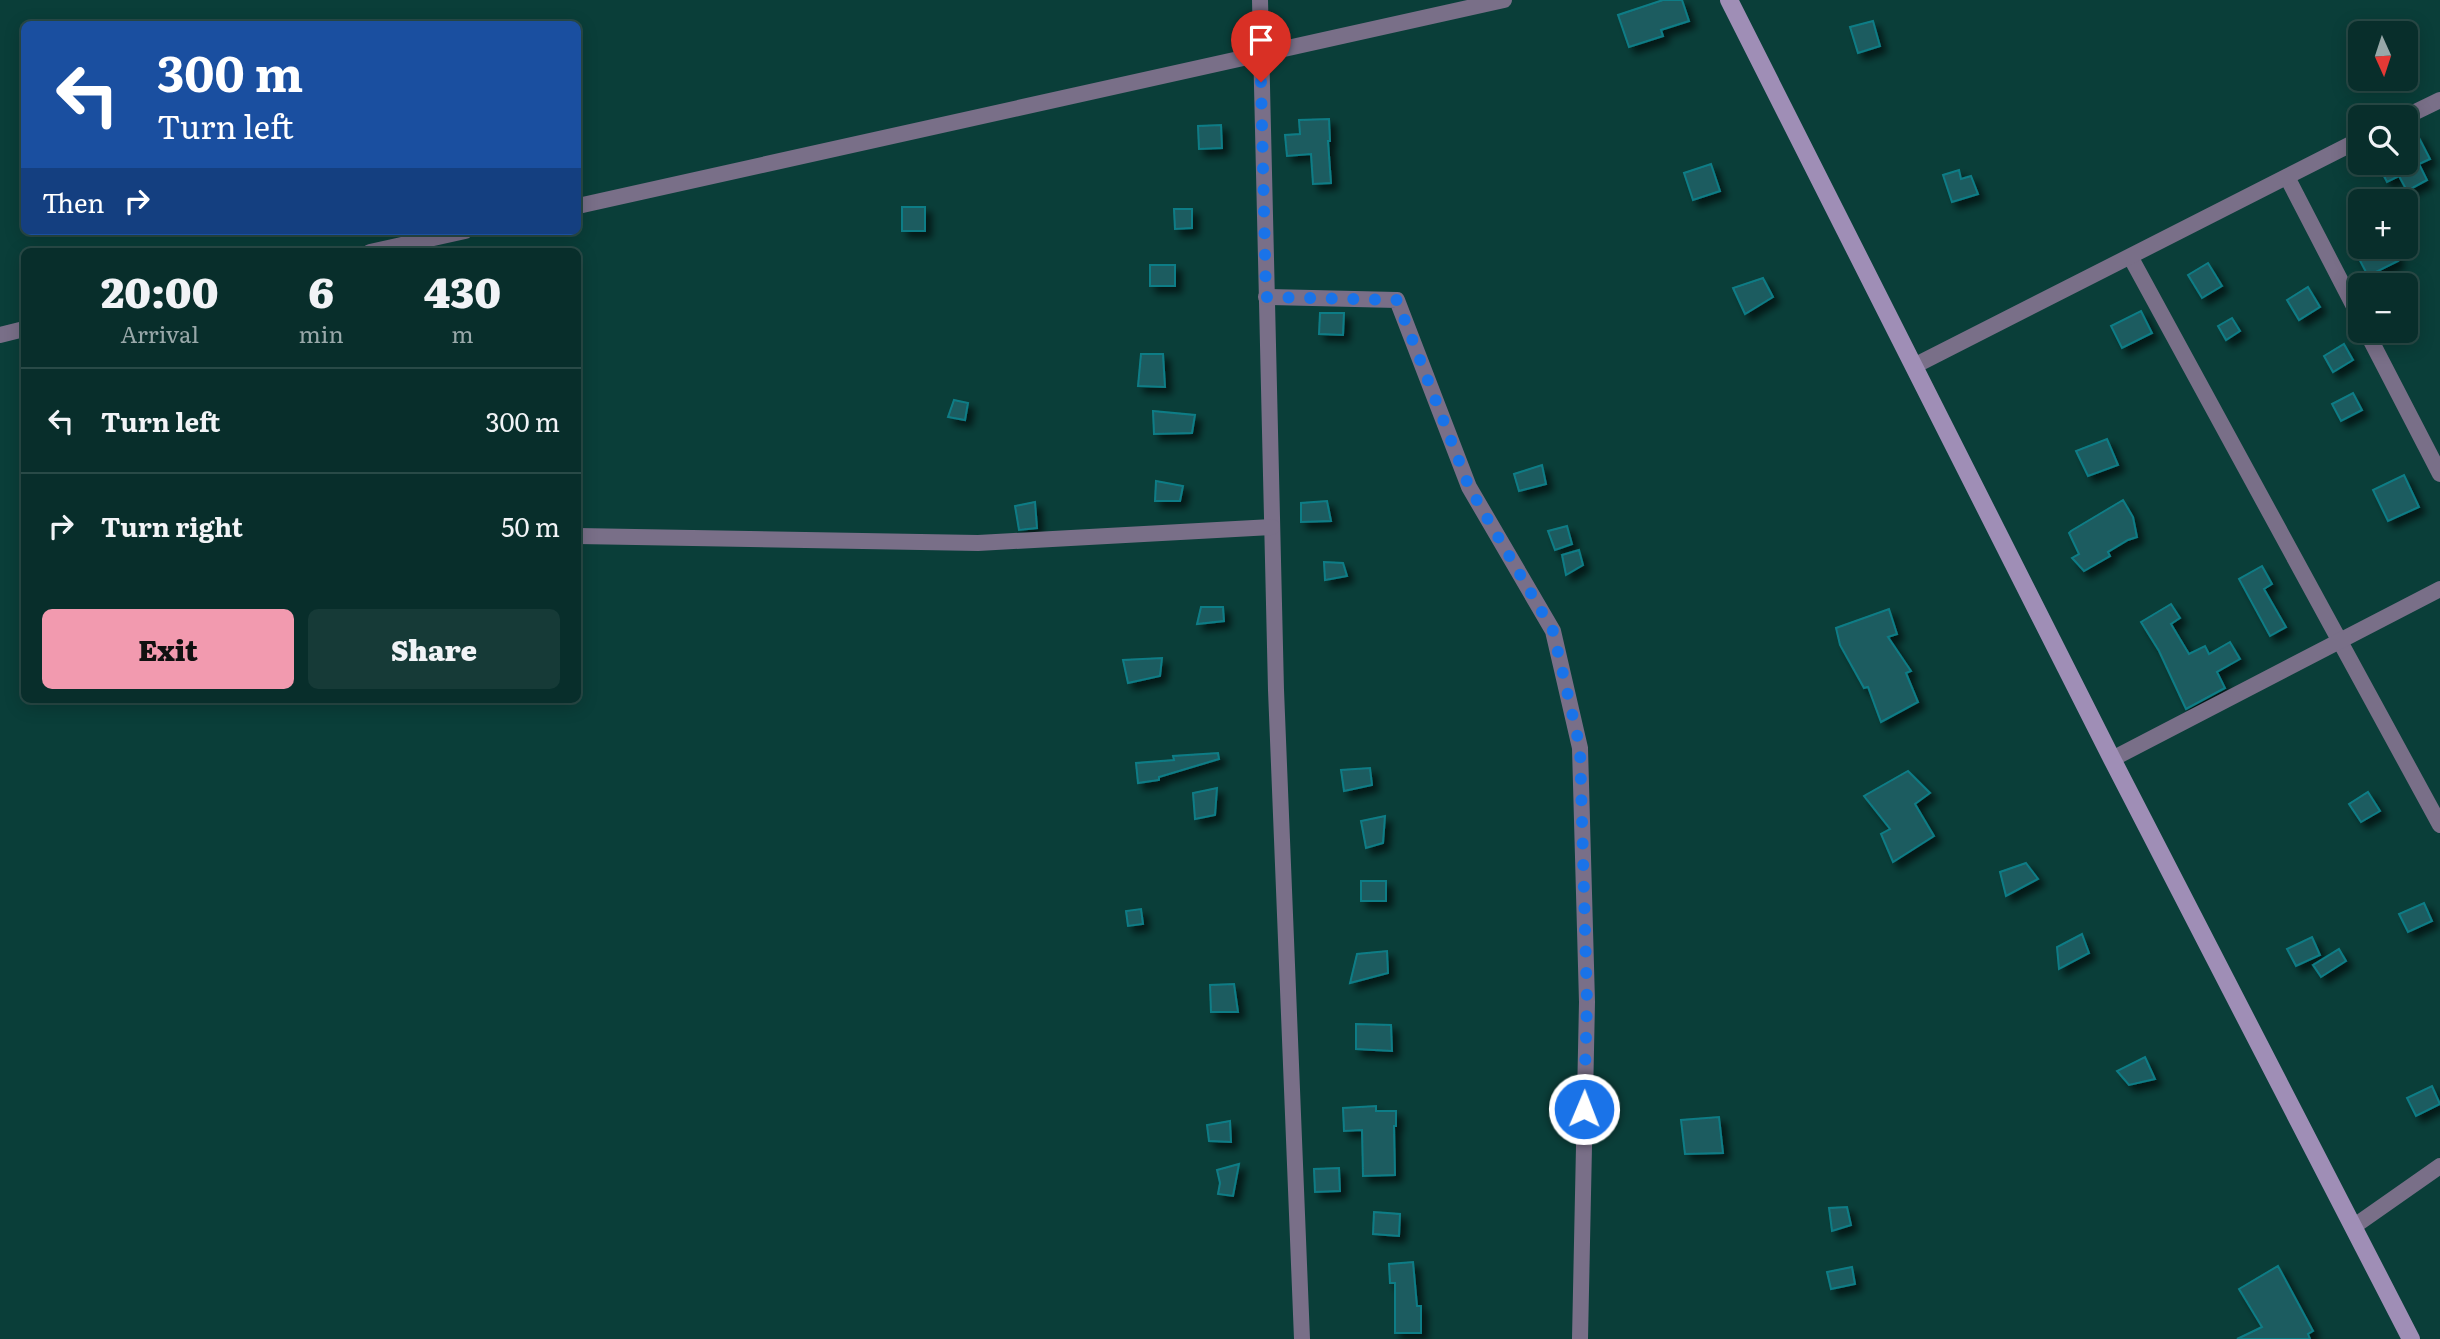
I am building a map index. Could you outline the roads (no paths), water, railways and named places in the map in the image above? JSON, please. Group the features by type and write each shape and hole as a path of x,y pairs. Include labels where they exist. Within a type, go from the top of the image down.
{"main road":[{"path":"1730,0 2112,760 2411,1339"}],"street":[{"path":"1260,0 1276,690 1302,1339"},
{"path":"581,205 1504,0"},
{"path":"2418,111 2440,100"},
{"path":"1913,366 2131,258 2348,146"},
{"path":"2287,177 2348,295"},
{"path":"388,248 447,235"},
{"path":"2131,258 2440,825"},
{"path":"1266,297 1397,300 1469,487 1553,631 1580,748 1587,1002 1580,1339"},
{"path":"0,335 21,329"},
{"path":"2372,343 2440,474"},
{"path":"581,536 978,543 1272,527"},
{"path":"2112,760 2440,589"},
{"path":"2353,1227 2440,1166"}]}
